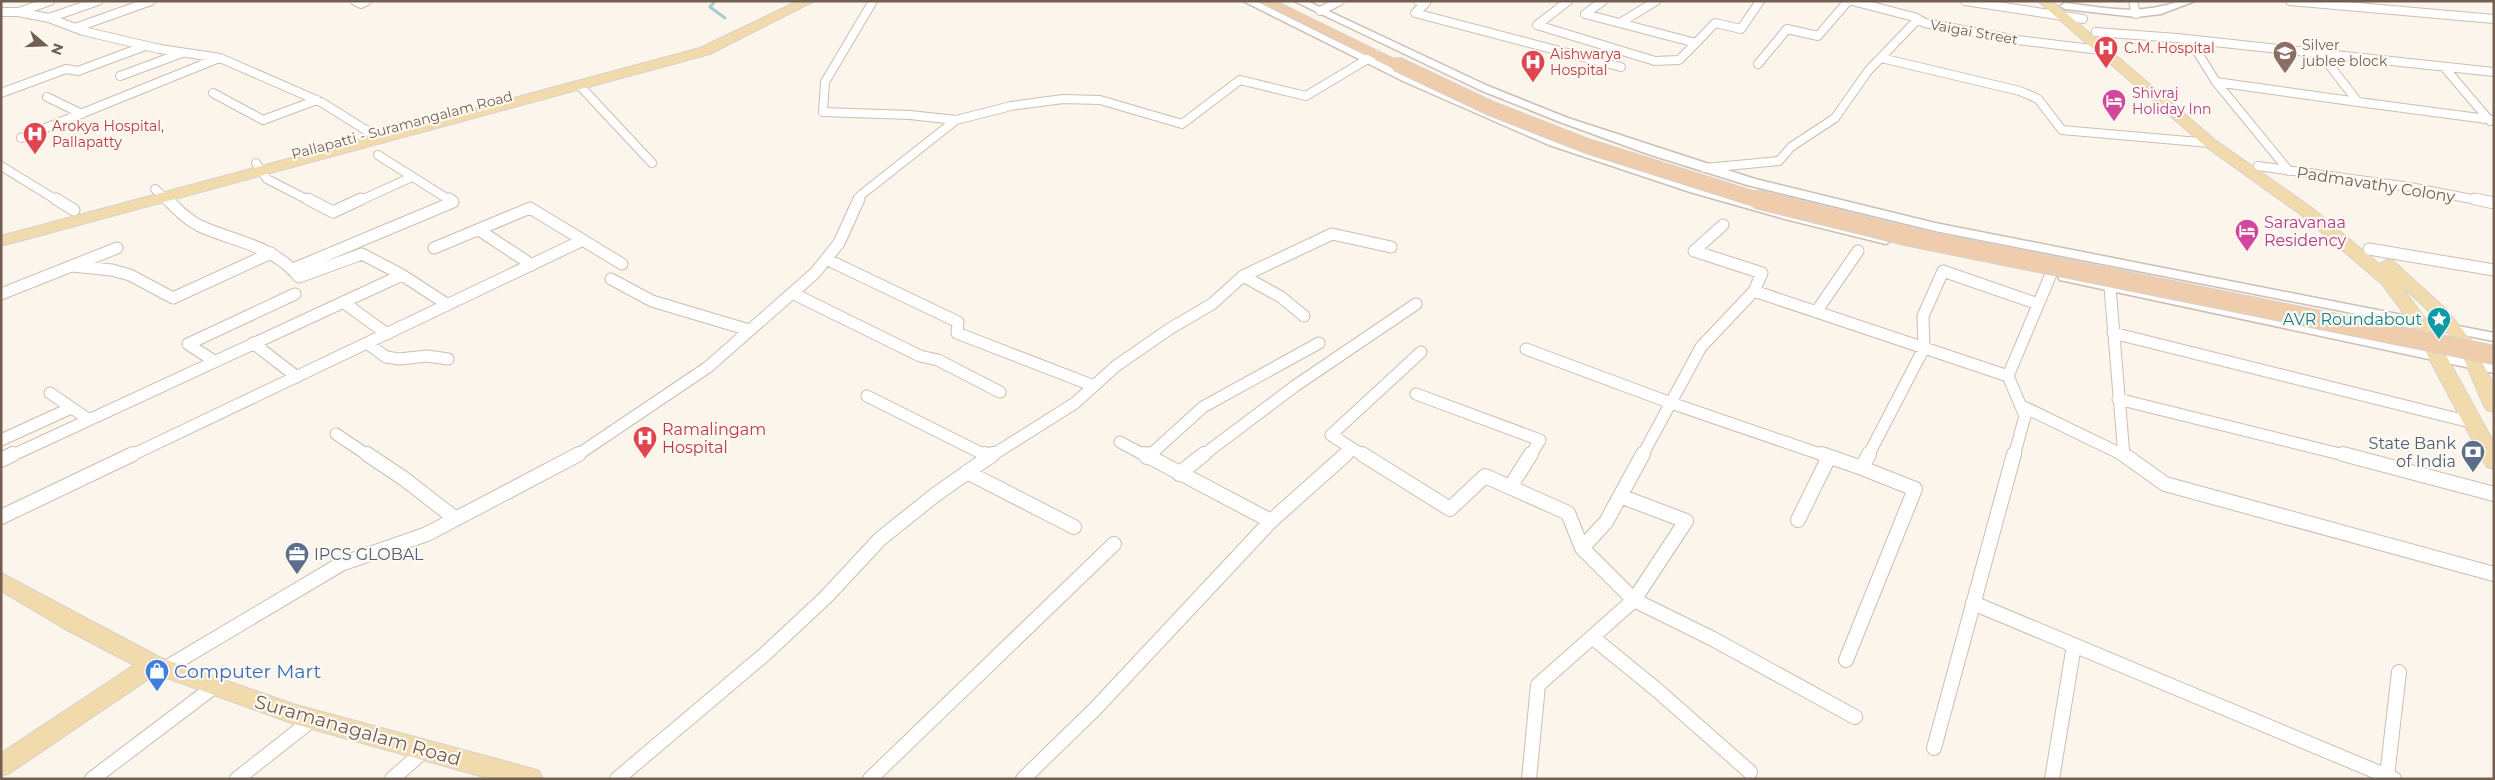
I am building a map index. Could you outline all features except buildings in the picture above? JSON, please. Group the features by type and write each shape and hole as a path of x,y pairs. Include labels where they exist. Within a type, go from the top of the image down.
{"highway":[{"path":"1265,1 1378,52 1535,118 1670,166 1754,190 1856,217 2494,346"},
{"path":"1280,1 1353,40"},
{"path":"1402,62 1490,108 1587,146 1759,200 1910,237 2494,354"}],"main road":[{"name":"Pallapatti - Suramangalam Road","path":"258,166 369,132 677,53 710,41 795,1"},
{"path":"1,241 160,193 258,166 581,87 705,51 808,1"},
{"path":"2044,1 2083,19 2113,48 2258,166 2369,248 2429,302 2455,330 2486,374 2494,406"},
{"path":"2062,8 2100,50 2210,143 2306,211 2388,280 2418,321 2470,422 2494,462"},
{"path":"1,230 74,210 160,193"},
{"name":"Suramanagalam Road","path":"1,581 73,623 155,664 313,719 530,779"},
{"path":"1,756 155,664"},
{"path":"1,766 155,664"}],"street":[{"path":"1,20 50,1"},
{"path":"49,18 98,1"},
{"path":"75,28 151,1"},
{"path":"354,1 361,4 368,1"},
{"path":"873,1 825,82 824,112 910,115 956,120 1011,106 1063,99 1100,100 1182,124 1240,80 1306,96 1378,52"},
{"path":"1248,1 1378,52 1484,88 1564,120 1751,182 1935,227 2494,337"},
{"path":"1299,1 1320,11 1378,52 1507,124 1665,181 1814,224 2346,335 2438,358 2486,374"},
{"path":"1320,11 1340,1"},
{"path":"1418,1 1426,4 1415,13 1621,67"},
{"path":"1568,1 1537,25 1655,60 1672,63 1681,60 1715,23 1741,29 1760,1"},
{"path":"1603,1 1586,14 1696,43"},
{"path":"1620,23 1656,1"},
{"path":"1758,64 1787,29 1818,36 1850,1"},
{"name":"Vaigai Street","path":"1850,1 1918,19 1925,23 2017,40 2100,50"},
{"path":"1965,1 2136,14 2158,12 2190,1"},
{"path":"2133,1 2136,14"},
{"path":"2290,1 2494,19"},
{"path":"1,12 18,12 49,18 75,28 146,46 220,58 317,100 369,132"},
{"path":"1705,168 1779,161 1791,147 1835,118 1868,71 1918,19"},
{"path":"2096,32 2320,53 2494,72"},
{"path":"2190,40 2216,82 2290,171"},
{"path":"1,93 66,69 78,71 146,46"},
{"path":"120,76 184,52"},
{"path":"2320,53 2358,102"},
{"path":"22,138 220,58"},
{"path":"1881,58 2020,91 2038,99 2062,130 2210,143"},
{"path":"2444,67 2492,122"},
{"path":"2216,82 2492,122"},
{"path":"581,87 652,163"},
{"path":"213,93 263,120 317,100"},
{"path":"47,96 82,114"},
{"path":"155,664 341,564 427,534 586,450 708,367 792,293 826,260 839,243 861,195 956,120"},
{"path":"293,268 453,202 378,156"},
{"path":"1,166 74,210"},
{"path":"258,166 267,179 333,212 412,177"},
{"name":"Padmavathy Colony","path":"2258,166 2410,187 2494,203"},
{"path":"160,193 198,225 271,252 293,268 299,277 362,254 448,305"},
{"path":"434,248 530,208 581,241 622,264"},
{"path":"1582,548 1606,522 1701,347 1754,291 1762,273 1694,251 1724,225"},
{"path":"479,230 532,264"},
{"path":"617,779 766,654 826,597 880,540 967,472 1075,403 1116,366 1171,328 1212,304 1244,276 1314,240 1332,234 1392,248"},
{"path":"1,517 581,241"},
{"path":"1,294 117,248"},
{"path":"2369,248 2494,270"},
{"path":"1816,312 1858,251"},
{"path":"72,266 112,270 130,275 174,298 271,252"},
{"path":"826,260 958,322 957,333 1094,386"},
{"path":"1862,468 1924,348 1923,316 1943,271 2038,304"},
{"path":"1934,748 2025,416 2008,376 2051,274"},
{"path":"1,460 402,276"},
{"path":"1244,276 1281,298 1304,316"},
{"path":"611,278 652,301 749,330"},
{"path":"2110,287 2122,455"},
{"path":"1754,291 2008,376"},
{"path":"792,293 920,356 938,360 1000,392"},
{"path":"214,361 188,344 295,294"},
{"path":"343,302 387,334"},
{"path":"1180,474 1233,430 1317,370 1416,304"},
{"path":"2114,333 2470,422"},
{"path":"253,343 297,376"},
{"path":"367,343 386,357 399,359 427,356 448,359"},
{"path":"1147,457 1203,407 1319,343"},
{"path":"1526,348 1671,403 1862,468 1915,489 1846,660"},
{"path":"1421,352 1331,436 1450,509 1485,476 1568,512 1582,548 1634,600 1713,639 1855,716"},
{"path":"50,393 88,419"},
{"path":"1416,394 1540,440 1510,487"},
{"path":"867,396 990,457"},
{"path":"2118,399 2451,481 2494,494"},
{"path":"2020,404 2052,418 2122,455 2165,484 2494,574"},
{"path":"1,440 72,408"},
{"path":"336,434 403,478 456,519"},
{"path":"1120,442 1271,521"},
{"path":"1023,779 1095,708 1271,521 1352,449"},
{"path":"1798,520 1829,457"},
{"path":"967,472 1074,526"},
{"path":"1529,779 1538,685 1634,600 1686,521 1620,496"},
{"path":"870,779 1114,544"},
{"path":"1973,603 2390,777 2399,672"},
{"path":"1592,637 1657,690 1750,772"},
{"path":"2052,779 2074,645"},
{"path":"92,779 215,686"},
{"path":"237,779 313,719"},
{"path":"392,779 425,750"}],"waterway":[{"path":"715,1 710,7 725,18"}],"place":[{"name":"C.M. Hospital","path":"2106,69"},
{"name":"Silver jublee block","path":"2285,74"},
{"name":"Aishwarya Hospital","path":"1533,83"},
{"name":"Shivraj Holiday Inn","path":"2114,122"},
{"name":"Arokya Hospital, Pallapatty","path":"35,155"},
{"name":"Saravanaa Residency","path":"2247,252"},
{"name":"AVR Roundabout","path":"2439,340"},
{"name":"Ramalingam Hospital","path":"645,459"},
{"name":"State Bank of India","path":"2473,473"},
{"name":"IPCS GLOBAL","path":"297,575"},
{"name":"Computer Mart","path":"157,692"}]}
